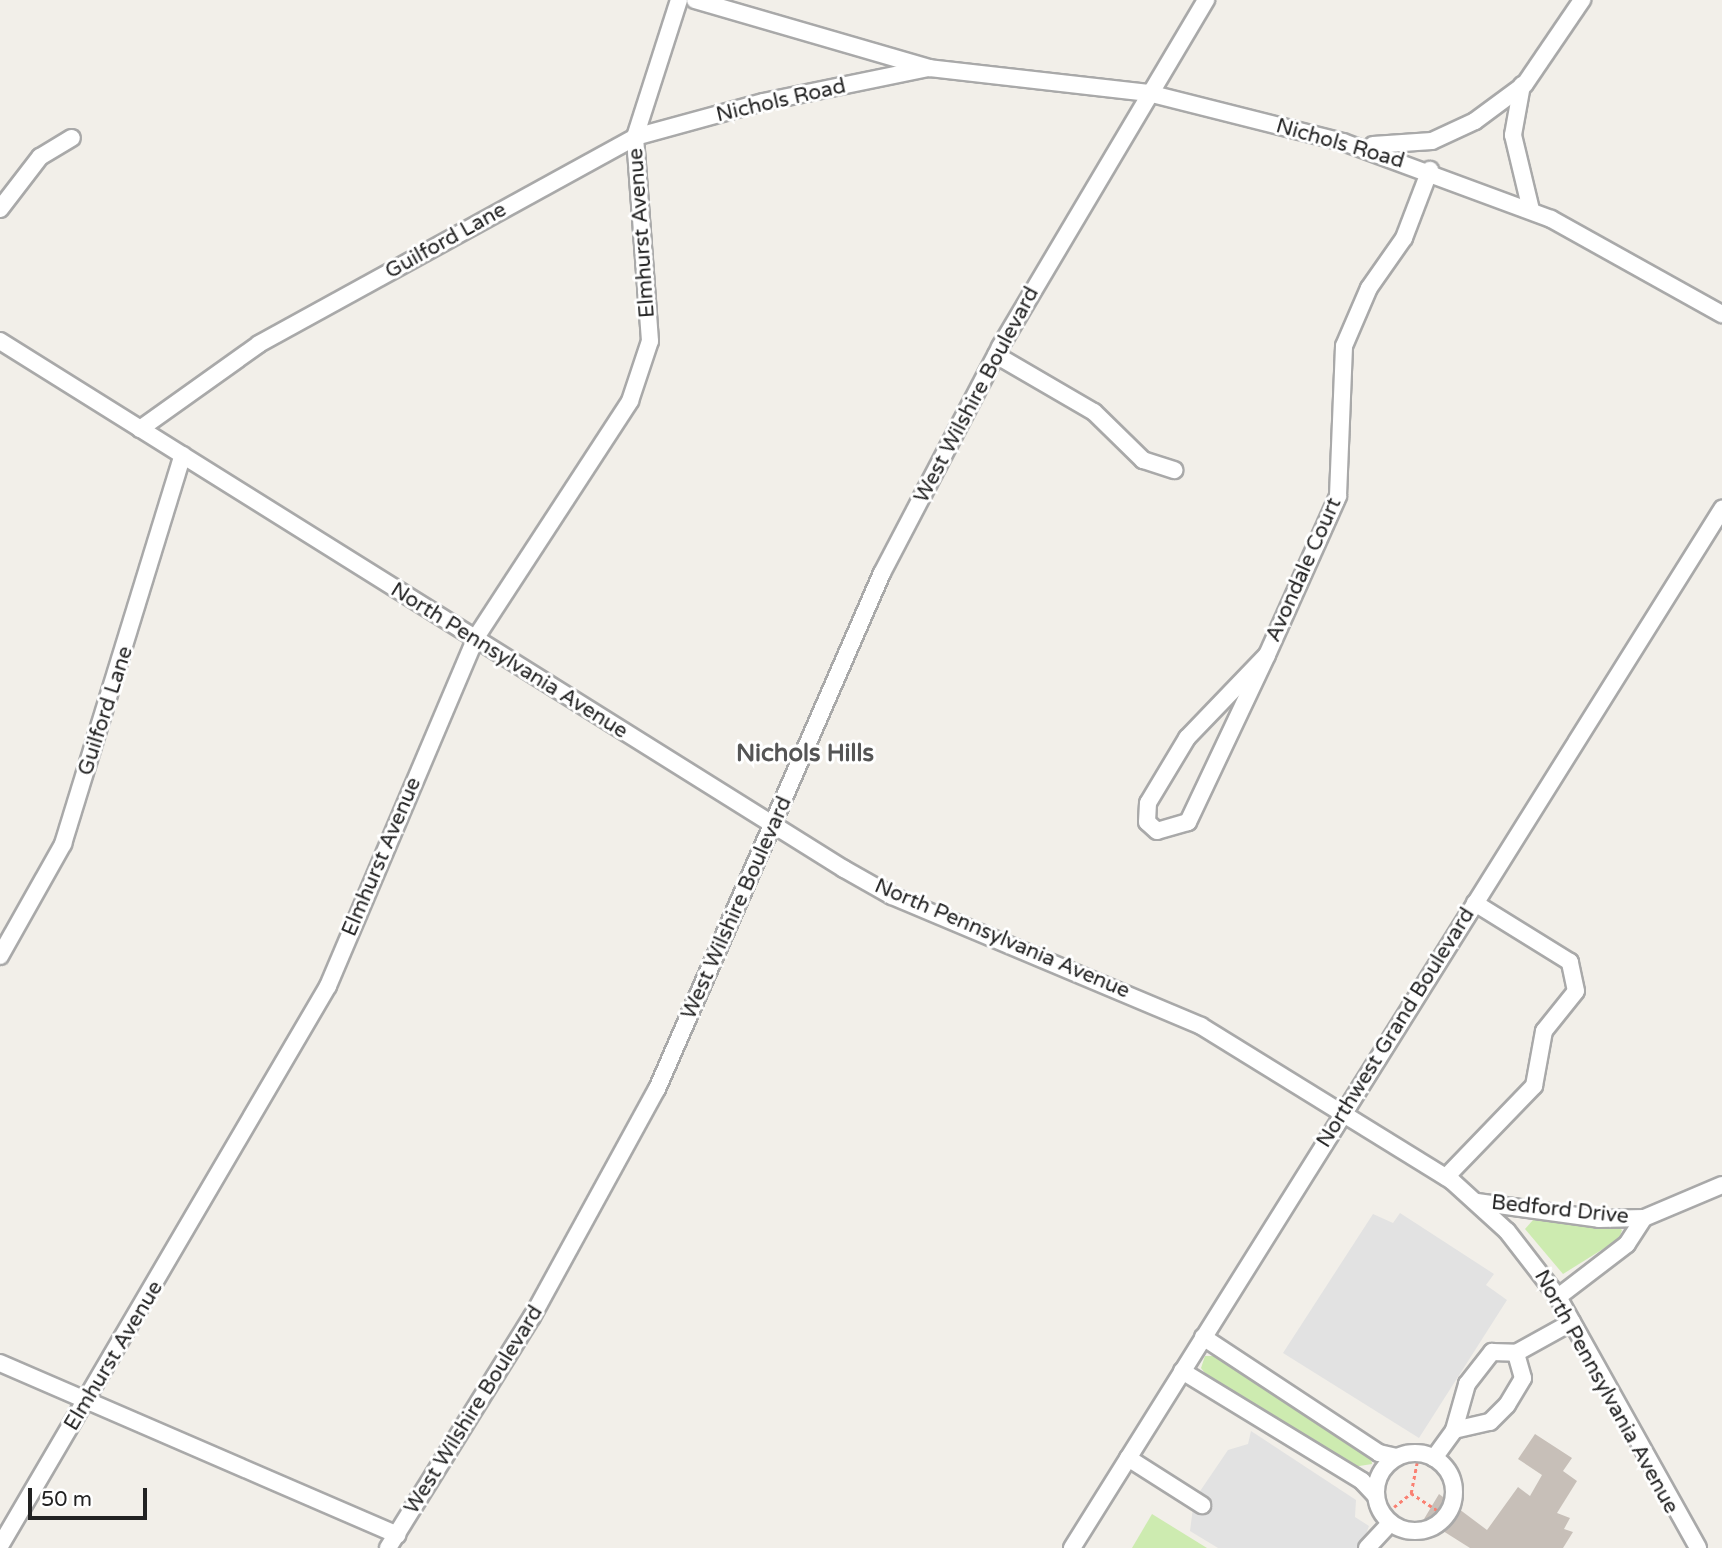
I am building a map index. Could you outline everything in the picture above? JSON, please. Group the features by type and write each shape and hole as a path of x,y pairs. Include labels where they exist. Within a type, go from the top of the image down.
{"street":[{"path":"635,137 679,0"},
{"name":"Nichols Road","path":"695,0 929,68 1148,93 1343,142 1430,170 1531,210 1722,314"},
{"name":"West Wilshire Boulevard","path":"393,1541 532,1317 657,1089 882,573 996,355 1148,93 1206,0"},
{"path":"1343,142 1399,148 1432,141 1475,121 1522,85 1582,0"},
{"name":"Nichols Road","path":"635,137 763,102 929,68"},
{"path":"1522,85 1513,135 1531,210"},
{"name":"Guilford Lane","path":"140,429 259,344 635,137"},
{"name":"Elmhurst Avenue","path":"0,1546 328,986 475,639 630,401 650,341 635,137"},
{"path":"0,209 40,157 72,138"},
{"name":"Avondale Court","path":"1267,655 1187,738 1148,803 1147,822 1157,831 1188,822 1267,655 1338,496 1344,346 1369,288 1404,238 1430,170"},
{"name":"North Pennsylvania Avenue","path":"0,341 773,826 892,896 1201,1026 1446,1177 1477,1202 1558,1297 1698,1548"},
{"path":"996,355 1094,412 1143,460 1174,470"},
{"name":"Guilford Lane","path":"0,956 63,844 183,455"},
{"name":"Northwest Grand Boulevard","path":"1072,1548 1722,509"},
{"path":"1446,1177 1534,1086 1544,1031 1576,991 1570,962 1475,902"},
{"name":"Bedford Drive","path":"1477,1202 1599,1219 1644,1218 1722,1185"},
{"name":"Bedford Drive","path":"1558,1297 1627,1244 1644,1218"},
{"path":"1434,1458 1454,1430 1467,1384 1492,1352 1516,1353 1572,1322"},
{"path":"1182,1371 1362,1481 1375,1495 1387,1520 1419,1531 1446,1516 1454,1487 1434,1458 1418,1452 1396,1457 1379,1453 1203,1337"},
{"path":"1454,1430 1490,1422 1507,1405 1523,1378 1516,1353"},
{"path":"0,1363 393,1541"},
{"path":"1375,1495 1380,1474 1396,1457"},
{"path":"1128,1458 1202,1505"},
{"path":"1367,1548 1387,1520"}],"path":[{"path":"1387,1520 1411,1493 1418,1452"},
{"path":"1411,1493 1446,1516"}],"green space":[{"path":"1533,1220 1618,1227 1622,1230 1619,1239 1563,1274 1525,1229"},
{"path":"1205,1356 1216,1356 1371,1455 1372,1464 1353,1467 1208,1377 1201,1368"},
{"path":"1152,1514 1207,1548 1132,1548"}],"shaded area":[{"path":"1400,1213 1494,1274 1486,1285 1507,1300 1419,1438 1283,1353 1373,1214 1393,1223"},
{"path":"1251,1431 1356,1500 1355,1517 1369,1526 1361,1548 1218,1548 1190,1531 1194,1500 1228,1450 1248,1444"}],"building":[{"path":"1535,1434 1572,1458 1563,1471 1577,1481 1557,1513 1570,1518 1564,1529 1573,1532 1563,1548 1470,1548 1424,1519 1439,1494 1487,1530 1518,1487 1530,1496 1542,1475 1518,1459"}],"district":[{"name":"Nichols Hills","path":"805,754"}]}
